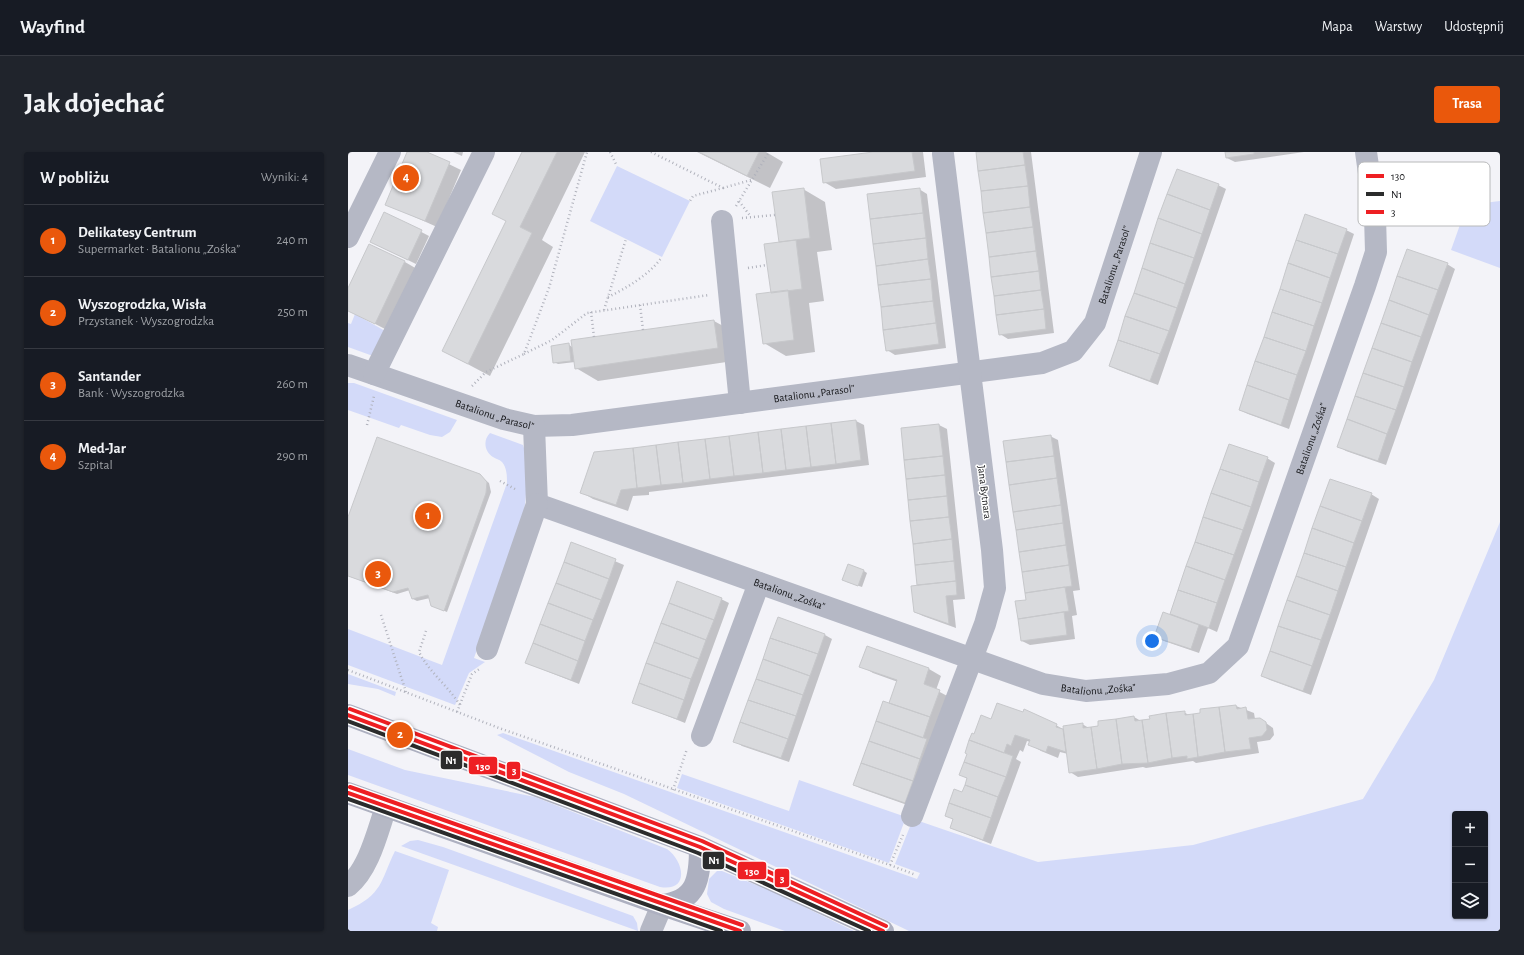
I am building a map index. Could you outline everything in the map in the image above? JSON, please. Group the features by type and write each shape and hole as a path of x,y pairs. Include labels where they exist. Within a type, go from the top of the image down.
{"main road":[{"path":"348,715 700,847 882,931"},
{"path":"348,794 740,931"},
{"path":"662,905 681,901 688,897 693,890 698,870 700,847"}],"street":[{"path":"348,237 390,152"},
{"path":"377,375 484,152"},
{"name":"Batalionu „Parasol”","path":"348,365 498,417 534,426 572,425 1042,363 1074,351 1095,323 1151,152"},
{"name":"Batalionu „Zośka”","path":"1366,152 1367,162"},
{"name":"Jana Bytnara","path":"912,816 972,658 995,588 992,550 943,154"},
{"path":"727,220 729,293 740,403"},
{"name":"Batalionu „Zośka”","path":"537,504 1043,684 1086,691 1168,684 1209,673 1238,646 1366,286 1376,252 1375,226"},
{"path":"487,649 537,504 534,426"},
{"path":"702,736 759,583"},
{"path":"348,886 356,880 364,867 386,807"},
{"path":"651,931 662,905"}],"path":[{"path":"524,354 549,288 587,152"},
{"path":"610,152 617,166"},
{"path":"651,152 723,188"},
{"path":"727,220 769,152"},
{"path":"690,201 693,196 751,180"},
{"path":"739,201 751,217"},
{"path":"727,220 775,215"},
{"path":"604,310 626,239"},
{"path":"608,297 622,291 657,265 662,257"},
{"path":"456,403 486,372 552,340 587,312 729,293"},
{"path":"640,305 643,330"},
{"path":"591,312 594,337"},
{"path":"367,425 377,375"},
{"path":"381,615 406,692"},
{"path":"426,631 419,652 460,705"},
{"path":"457,712 472,674 488,664 490,656 487,649"},
{"path":"348,670 457,712 673,790 916,875"},
{"path":"673,790 691,740 702,736"},
{"path":"890,865 912,816"}],"shaded area":[{"path":"617,166 690,201 662,257 590,221"},
{"path":"1500,201 1500,268 1451,250 1460,226 1490,226 1490,202"},
{"path":"355,314 387,332 373,356 348,347 348,323 351,324"},
{"path":"348,383 354,383 457,420 450,432 442,437 430,435 401,425 399,428 348,410"},
{"path":"490,433 523,445 527,473 525,506 522,524 474,658 485,662 469,673 455,705 348,665 348,629 442,665 507,483 504,464 490,455 486,449 486,439"},
{"path":"1500,522 1500,931 909,931 624,794 569,772 497,735 503,733 917,879 920,873 895,864 913,819 1038,862 1193,845 1363,799 1434,680"},
{"path":"348,674 396,692 395,696 378,689 348,684"},
{"path":"348,749 405,770 535,797 667,849 678,861 681,875 680,881 676,885 660,887 348,775"},
{"path":"682,774 789,811 799,780 906,817 889,863 677,788"},
{"path":"418,840 443,847 633,916 637,923 638,931 401,846 410,841"},
{"path":"395,851 449,870 431,923 438,927 437,931 348,931 348,910 368,898 379,886"},
{"path":"717,871 722,871 773,892 854,931 785,931 724,909 711,902 707,894 709,879"}],"building":[{"path":"407,152 427,152 450,162 425,221 385,205"},
{"path":"522,152 557,152 520,227 532,233 468,364 442,351 506,221 492,214"},
{"path":"699,152 759,152 747,176"},
{"path":"873,152 912,152 915,171 823,183 820,159"},
{"path":"976,152 1023,152 1025,165 978,171"},
{"path":"1225,152 1254,152 1254,154 1226,158"},
{"path":"1025,165 1028,186 981,191 978,171"},
{"path":"1177,169 1219,184 1210,210 1167,194"},
{"path":"1028,186 1030,207 983,213 981,191"},
{"path":"804,188 810,238 779,242 772,192"},
{"path":"920,188 923,213 870,219 867,194"},
{"path":"1167,194 1210,210 1202,234 1158,218"},
{"path":"1030,207 1033,227 986,233 983,213"},
{"path":"384,212 422,230 408,260 370,242"},
{"path":"923,213 926,238 873,244 870,219"},
{"path":"1305,214 1347,229 1338,254 1296,240"},
{"path":"1158,218 1202,234 1194,258 1150,243"},
{"path":"1033,227 1036,251 989,257 986,233"},
{"path":"926,238 928,259 876,266 873,244"},
{"path":"796,240 802,289 771,293 764,244"},
{"path":"1296,240 1338,254 1330,278 1288,263"},
{"path":"1150,243 1194,258 1185,284 1142,268"},
{"path":"369,244 405,261 375,324 348,311 348,288"},
{"path":"1407,249 1448,263 1438,290 1397,276"},
{"path":"1036,251 1039,271 991,277 989,257"},
{"path":"928,259 931,279 878,285 876,266"},
{"path":"1288,263 1330,278 1322,303 1280,289"},
{"path":"1142,268 1185,284 1177,308 1134,293"},
{"path":"1039,271 1041,290 994,296 991,277"},
{"path":"1397,276 1438,290 1429,315 1389,300"},
{"path":"931,279 933,301 881,307 878,285"},
{"path":"1280,289 1322,303 1314,326 1272,312"},
{"path":"788,290 794,340 763,344 756,294"},
{"path":"1041,290 1044,309 996,315 994,296"},
{"path":"1134,293 1177,308 1169,331 1125,316"},
{"path":"1389,300 1429,315 1421,337 1381,323"},
{"path":"933,301 936,323 883,330 881,307"},
{"path":"1044,309 1046,329 999,335 996,315"},
{"path":"1272,312 1314,326 1306,351 1264,337"},
{"path":"1125,316 1169,331 1160,354 1118,340"},
{"path":"714,320 718,348 575,369 571,340"},
{"path":"936,323 939,344 886,351 883,330"},
{"path":"1381,323 1421,337 1412,362 1372,348"},
{"path":"1264,337 1306,351 1297,375 1255,361"},
{"path":"1118,340 1160,354 1150,381 1109,366"},
{"path":"569,343 571,361 553,363 551,346"},
{"path":"1372,348 1412,362 1404,387 1363,373"},
{"path":"1255,361 1297,375 1289,400 1247,385"},
{"path":"1363,373 1404,387 1396,410 1355,396"},
{"path":"1247,385 1289,400 1281,425 1239,410"},
{"path":"1355,396 1396,410 1387,434 1347,419"},
{"path":"1347,419 1387,434 1378,461 1337,447"},
{"path":"856,420 861,460 836,464 831,423"},
{"path":"831,423 836,464 811,467 806,426"},
{"path":"939,424 943,456 904,460 901,428"},
{"path":"806,426 811,467 786,470 781,429"},
{"path":"781,429 786,470 763,473 758,432"},
{"path":"758,432 763,473 734,476 729,436"},
{"path":"1051,435 1054,456 1006,462 1003,441"},
{"path":"729,436 734,476 710,479 705,439"},
{"path":"377,437 480,474 487,482 486,493 444,611 431,606 428,595 412,599 408,588 393,592 348,576 348,517"},
{"path":"705,439 710,479 683,483 678,442"},
{"path":"678,442 683,483 661,485 656,445"},
{"path":"1229,444 1268,457 1259,482 1220,469"},
{"path":"656,445 661,485 637,488 633,448"},
{"path":"633,448 637,488 621,490 616,505 580,493 594,452"},
{"path":"943,456 945,475 906,479 904,460"},
{"path":"1054,456 1057,478 1009,485 1006,462"},
{"path":"1220,469 1259,482 1251,507 1211,493"},
{"path":"945,475 947,496 908,500 906,479"},
{"path":"1057,478 1061,505 1013,512 1009,485"},
{"path":"1330,479 1372,493 1362,521 1320,506"},
{"path":"1211,493 1251,507 1243,530 1203,517"},
{"path":"947,496 949,517 910,521 908,500"},
{"path":"1061,505 1063,523 1016,530 1013,512"},
{"path":"1320,506 1362,521 1354,543 1312,528"},
{"path":"949,517 952,539 913,544 910,521"},
{"path":"1203,517 1243,530 1234,555 1195,542"},
{"path":"1063,523 1066,545 1019,552 1016,530"},
{"path":"1312,528 1354,543 1346,567 1304,553"},
{"path":"952,539 954,561 915,565 913,544"},
{"path":"571,542 616,559 609,579 564,562"},
{"path":"1195,542 1234,555 1225,580 1186,566"},
{"path":"1066,545 1069,565 1022,572 1019,552"},
{"path":"1304,553 1346,567 1338,591 1296,576"},
{"path":"954,561 956,581 917,585 915,565"},
{"path":"564,562 609,579 601,600 556,583"},
{"path":"848,564 864,570 858,586 842,580"},
{"path":"1069,565 1072,586 1025,593 1022,572"},
{"path":"1186,566 1225,580 1217,603 1178,590"},
{"path":"1296,576 1338,591 1330,615 1287,600"},
{"path":"677,581 722,598 714,620 669,603"},
{"path":"956,581 957,595 946,596 949,624 914,612 911,586"},
{"path":"556,583 601,600 593,620 548,603"},
{"path":"1065,587 1069,611 1018,619 1015,601 1026,600 1025,593"},
{"path":"1178,590 1217,603 1209,628 1170,614"},
{"path":"1287,600 1330,615 1321,640 1278,626"},
{"path":"548,603 593,620 585,641 540,624"},
{"path":"669,603 714,620 706,640 661,623"},
{"path":"1064,612 1067,635 1021,641 1018,619"},
{"path":"1163,612 1199,625 1191,649 1154,637"},
{"path":"778,617 825,634 818,654 770,638"},
{"path":"661,623 706,640 699,659 654,642"},
{"path":"540,624 585,641 578,661 533,643"},
{"path":"1278,626 1321,640 1312,666 1270,651"},
{"path":"770,638 818,654 810,676 763,659"},
{"path":"654,642 699,659 691,679 646,663"},
{"path":"533,643 578,661 571,680 525,663"},
{"path":"867,646 929,668 924,684 940,690 930,717 889,703 897,680 859,667"},
{"path":"1270,651 1312,666 1303,691 1261,676"},
{"path":"763,659 810,676 803,695 756,679"},
{"path":"646,663 691,679 684,700 639,683"},
{"path":"756,679 803,695 796,716 748,700"},
{"path":"639,683 684,700 677,719 632,703"},
{"path":"748,700 796,716 788,739 740,722"},
{"path":"883,701 930,717 923,738 876,721"},
{"path":"997,703 1023,712 1024,709 1057,724 1056,727 1063,729 1066,752 1048,746 1046,752 1028,745 1030,740 1015,735 1011,746 1007,744 1004,753 969,740 972,733 974,734 981,715 991,719"},
{"path":"1236,705 1237,709 1246,707 1248,719 1260,718 1266,722 1267,730 1262,736 1249,738 1251,749 1225,752 1219,707"},
{"path":"1219,707 1225,752 1198,757 1193,714 1200,713 1200,709"},
{"path":"1185,711 1185,715 1193,714 1198,757 1187,759 1187,756 1172,758 1166,713"},
{"path":"1166,713 1172,758 1148,763 1142,720 1150,719 1149,716"},
{"path":"1134,716 1135,721 1142,720 1148,763 1122,764 1116,719"},
{"path":"1116,719 1122,764 1097,769 1091,727 1098,726 1098,721"},
{"path":"876,721 927,739 920,759 869,741"},
{"path":"740,722 788,739 781,758 733,742"},
{"path":"1083,723 1083,728 1091,727 1097,769 1069,773 1063,726"},
{"path":"969,740 1013,756 1006,777 964,762"},
{"path":"869,741 920,759 913,781 861,763"},
{"path":"964,762 1006,777 998,797 965,785 967,778 959,775"},
{"path":"861,763 913,781 905,803 853,785"},
{"path":"965,785 998,797 991,818 949,803 954,789 962,792"},
{"path":"949,803 991,818 983,840 950,828 953,819 945,816"}],"transit line":[{"name":"3","path":"350,709 702,841 886,926"},
{"name":"130","path":"348,715 700,847 883,931"},
{"name":"N1","path":"348,721 698,853 869,931"},
{"name":"3","path":"350,787 742,925"},
{"name":"130","path":"348,793 740,931"},
{"name":"N1","path":"348,799 721,931"}],"place":[{"name":"Med-Jar","path":"406,178"},
{"name":"Delikatesy Centrum","path":"428,516"},
{"name":"Santander","path":"378,574"},
{"name":"Wyszogrodzka, Wisła","path":"400,735"}]}
